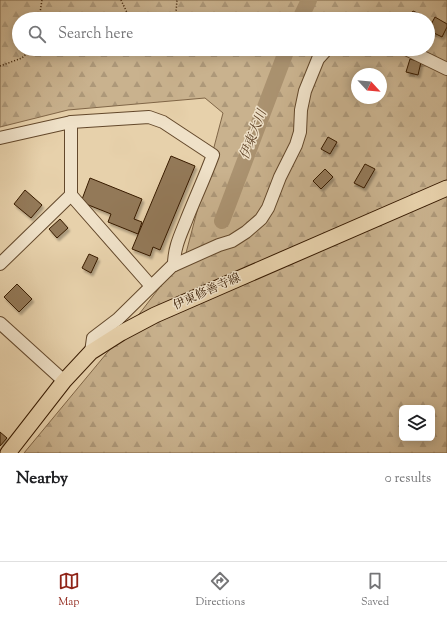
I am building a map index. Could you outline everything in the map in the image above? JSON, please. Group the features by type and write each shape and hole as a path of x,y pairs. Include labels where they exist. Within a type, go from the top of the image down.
{"main road":[{"name":"伊東修善寺線","path":"8,453 64,381 91,352 121,333 155,314 447,188"}],"street":[{"path":"91,352 93,338 118,319 174,265 218,245 232,241 246,232 261,218 268,208 280,176 296,145 300,132 301,110 305,91 318,59 321,56"},
{"path":"420,56 447,69"},
{"path":"0,138 71,122 150,117 163,122 214,154 193,201 176,246 174,265"},
{"path":"71,122 71,195 151,286"},
{"path":"0,264 71,195"},
{"path":"0,323 64,381"}],"path":[{"path":"41,12 42,0"},
{"path":"121,0 127,12"},
{"path":"176,12 177,0"},
{"path":"0,66 24,56"}],"green space":[{"path":"0,0 447,0 447,453 24,453 140,313 186,253 223,113 205,98 68,110 0,127"}],"building":[{"path":"435,17 447,24 442,37 435,34"},
{"path":"410,59 421,62 418,75 406,72"},
{"path":"328,137 337,142 330,154 321,149"},
{"path":"171,156 195,166 160,250 153,247 150,256 132,249"},
{"path":"365,164 375,169 364,188 354,183"},
{"path":"325,169 333,177 321,189 313,181"},
{"path":"90,178 142,199 134,219 142,222 138,234 108,222 111,214 81,202"},
{"path":"25,190 42,205 31,218 14,204"},
{"path":"60,219 68,228 57,238 49,229"},
{"path":"89,254 98,258 91,273 82,268"},
{"path":"17,284 32,299 19,312 4,297"},
{"path":"0,432 7,438 0,446"}],"waterway":[{"name":"伊東大川","path":"303,12 309,0"},
{"name":"伊東大川","path":"222,221 284,56"}]}
